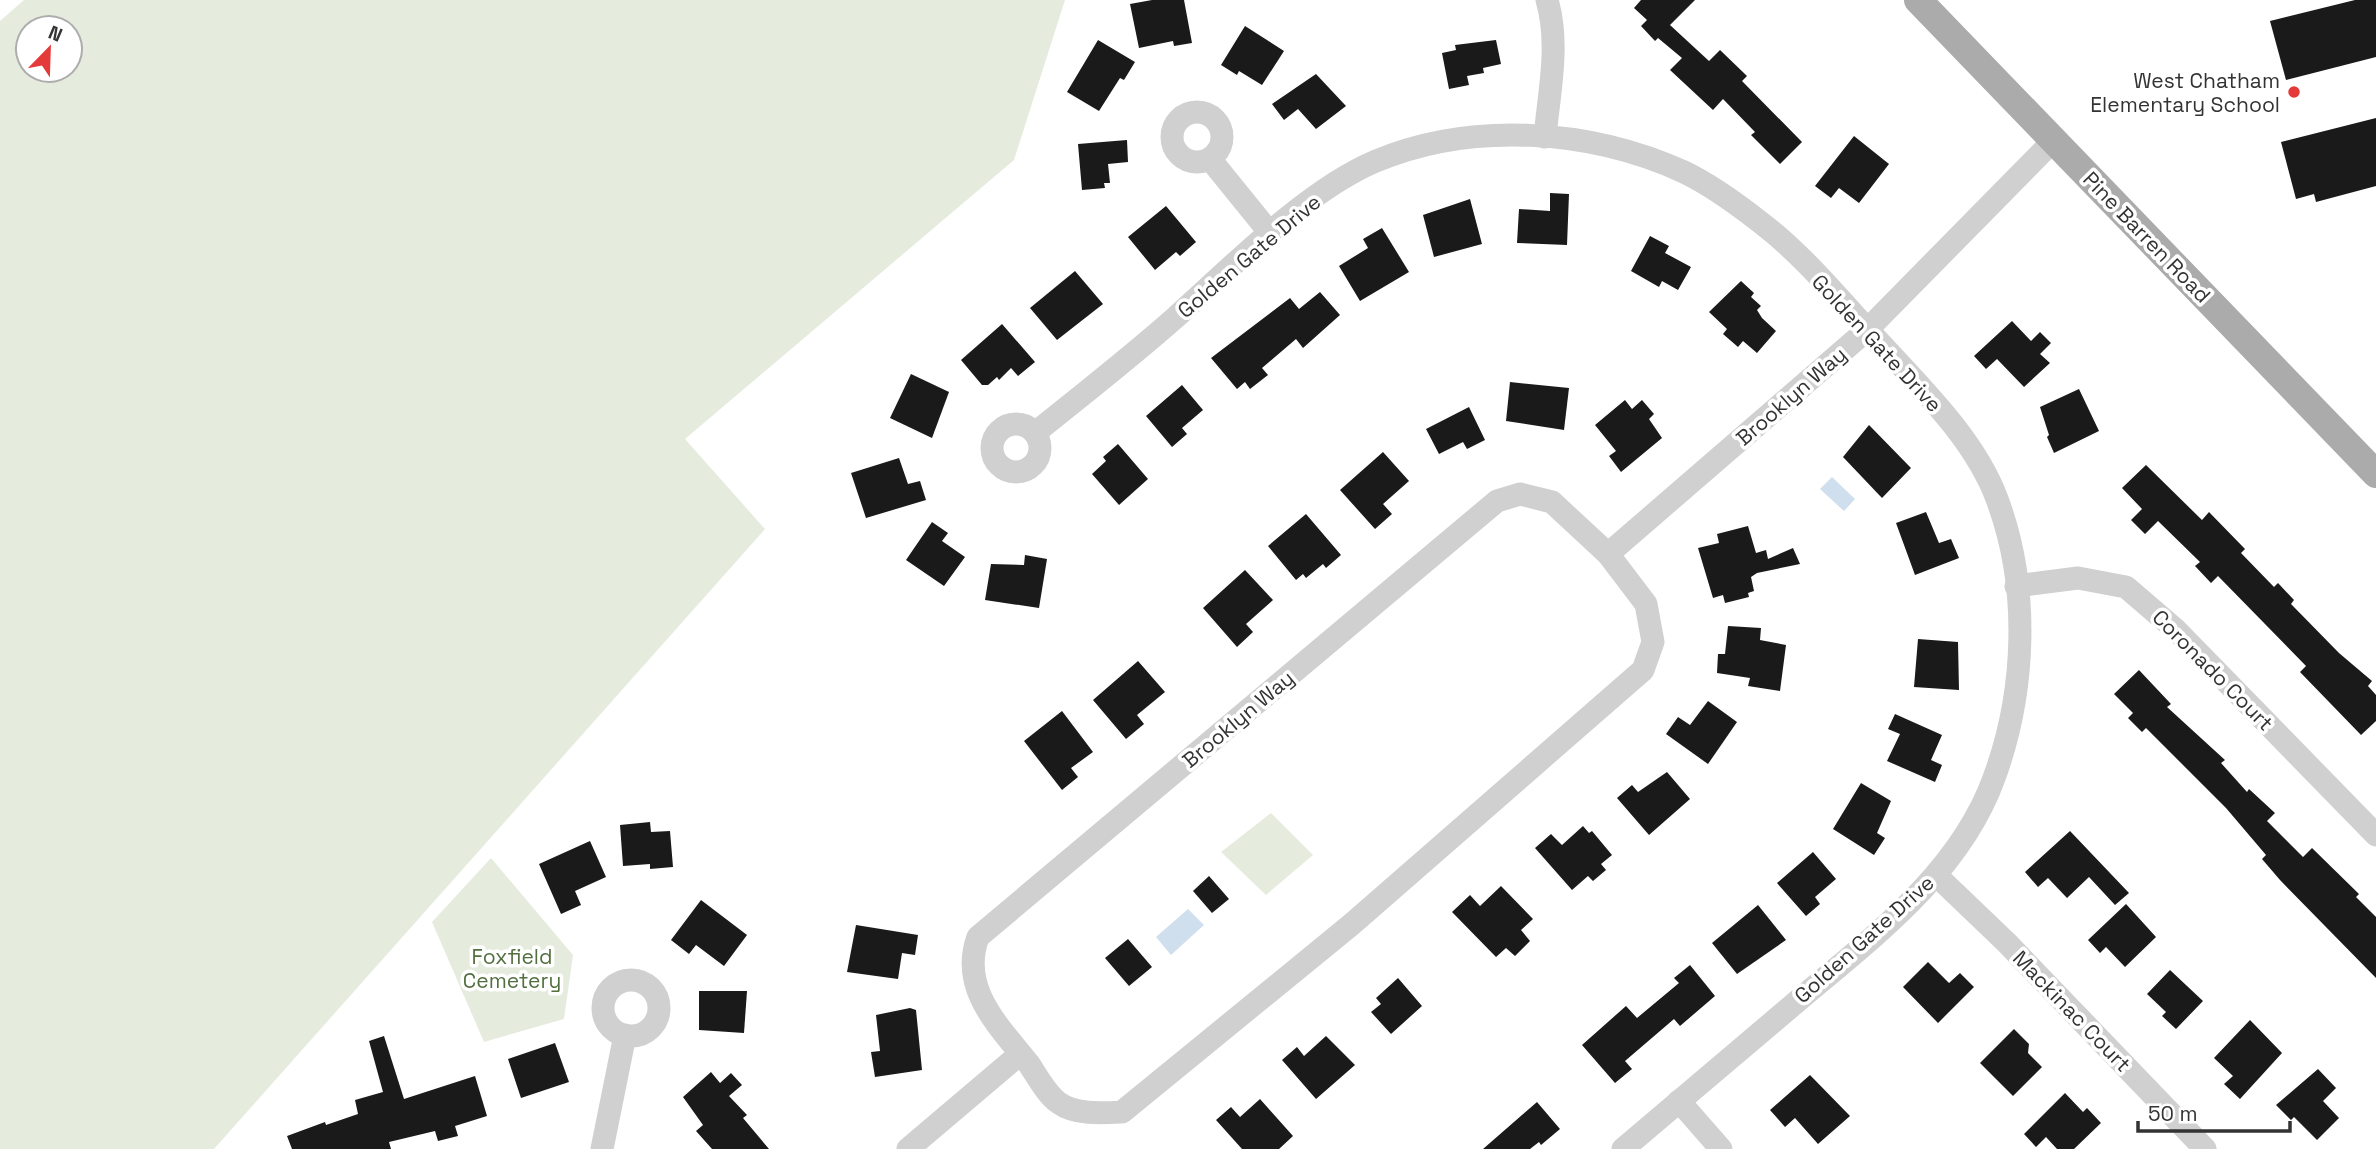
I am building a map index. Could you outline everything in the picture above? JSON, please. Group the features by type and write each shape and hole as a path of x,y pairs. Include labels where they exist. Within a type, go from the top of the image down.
{"main road":[{"name":"Pine Barren Road","path":"1918,0 2376,474"}],"street":[{"path":"1545,137 1554,43 1548,0"},
{"name":"Golden Gate Drive","path":"1035,433 1170,323 1270,233 1316,197 1375,161 1443,142 1518,134 1585,141 1682,172 1713,188 1765,225 1937,405 1982,468 1997,499 2010,548 2016,586 2020,656 2011,726 1988,793 1936,875 1882,929 1623,1149"},
{"name":"Brooklyn Way","path":"1608,554 1867,330 2054,140"},
{"path":"1210,159 1270,233"},
{"name":"Brooklyn Way","path":"1520,494 1552,502 1608,554 1646,604 1653,642 1643,670 1352,924 1122,1112 1094,1114 1059,1103 1020,1054 981,1003 973,975 972,952 978,937 1497,501 1520,494"},
{"name":"Coronado Court","path":"2016,586 2078,578 2126,587 2176,630 2376,835"},
{"name":"Mackinac Court","path":"1936,875 2007,943 2205,1149"},
{"path":"603,1149 625,1035"},
{"path":"908,1149 1020,1054"},
{"path":"1679,1101 1721,1149"}],"green space":[{"path":"24,0 1065,0 1014,160 685,439 765,529 214,1149 0,1149 0,21"},
{"path":"1271,813 1313,855 1266,895 1221,852"},
{"name":"Foxfield Cemetery","path":"491,858 573,955 564,1019 484,1042 432,922"}],"water":[{"path":"1832,477 1855,499 1844,511 1820,489"},
{"path":"1188,909 1204,925 1171,955 1156,937"}],"building":[{"path":"1152,0 1184,0 1192,43 1174,46 1173,41 1139,48 1130,4"},
{"path":"1641,0 1695,0 1670,25 1709,61 1720,50 1747,76 1742,81 1802,142 1780,164 1751,135 1755,132 1723,99 1713,110 1670,70 1682,58 1658,38 1655,41 1641,26 1647,20 1634,8"},
{"path":"2355,0 2376,0 2376,57 2286,80 2270,21"},
{"path":"1245,26 1284,51 1262,85 1239,71 1237,75 1221,65"},
{"path":"1098,40 1135,62 1124,80 1120,78 1099,111 1067,92"},
{"path":"1496,40 1501,64 1483,68 1484,73 1467,76 1469,85 1449,89 1442,53 1456,50 1455,45"},
{"path":"1316,74 1346,106 1316,129 1298,109 1284,120 1272,104"},
{"path":"2376,118 2376,186 2316,202 2314,194 2296,199 2281,142"},
{"path":"1854,136 1889,164 1859,203 1839,188 1831,198 1815,186"},
{"path":"1127,140 1128,162 1108,164 1110,183 1104,183 1105,188 1082,190 1078,144"},
{"path":"1550,193 1569,194 1567,245 1517,243 1519,209 1550,211"},
{"path":"1470,199 1482,244 1434,257 1423,215"},
{"path":"1166,206 1196,242 1180,256 1176,252 1155,270 1128,237"},
{"path":"1382,228 1409,272 1360,301 1339,266 1368,248 1363,239"},
{"path":"1650,236 1669,246 1665,253 1691,267 1678,290 1662,281 1659,287 1631,271"},
{"path":"1075,271 1103,304 1057,340 1030,308"},
{"path":"1741,281 1754,293 1751,297 1761,306 1757,310 1762,318 1776,331 1757,353 1743,341 1738,347 1723,334 1727,329 1709,312"},
{"path":"1320,292 1340,315 1303,348 1296,339 1262,368 1268,375 1250,389 1245,382 1237,389 1211,358 1290,298 1299,309"},
{"path":"2012,321 2031,341 2040,332 2051,343 2040,354 2050,363 2024,387 1997,359 1986,369 1974,356"},
{"path":"1002,324 1035,362 1018,376 1011,368 999,380 997,377 988,385 982,385 961,360"},
{"path":"911,374 949,392 932,438 890,418"},
{"path":"1510,382 1569,388 1564,430 1506,421"},
{"path":"1182,385 1203,410 1182,428 1187,434 1172,447 1146,416"},
{"path":"2079,389 2099,431 2054,453 2040,407"},
{"path":"1625,400 1632,409 1642,400 1654,414 1649,419 1662,438 1621,472 1609,456 1616,451 1595,425"},
{"path":"1469,407 1485,440 1467,449 1463,442 1439,454 1426,429"},
{"path":"1869,425 1911,468 1882,498 1843,457"},
{"path":"1118,444 1148,479 1119,505 1092,474 1106,461 1103,457"},
{"path":"1383,452 1409,481 1383,504 1392,514 1375,529 1340,490"},
{"path":"899,458 908,484 920,481 926,500 866,518 851,473"},
{"path":"2146,465 2202,520 2209,512 2245,549 2241,553 2274,587 2278,583 2294,600 2291,604 2339,653 2372,681 2368,686 2376,695 2376,721 2361,735 2300,672 2306,666 2218,576 2211,583 2195,566 2200,562 2158,521 2145,534 2131,520 2142,509 2122,488"},
{"path":"1926,512 1939,543 1951,539 1959,558 1915,575 1896,523"},
{"path":"1306,514 1341,555 1326,568 1323,564 1306,578 1303,574 1296,580 1268,546"},
{"path":"932,522 948,533 942,541 965,557 944,586 906,560"},
{"path":"1748,526 1756,553 1766,550 1768,559 1793,548 1800,564 1757,573 1751,577 1754,591 1748,593 1749,597 1725,603 1723,595 1713,598 1698,548 1719,543 1717,534"},
{"path":"1025,555 1047,559 1039,608 985,600 991,564 1024,565"},
{"path":"1245,570 1273,600 1246,624 1253,632 1237,647 1203,608"},
{"path":"1728,626 1761,628 1760,640 1786,645 1780,691 1748,686 1750,678 1717,673 1718,654 1725,654"},
{"path":"1918,639 1958,642 1959,690 1914,687"},
{"path":"1138,661 1165,692 1137,715 1144,724 1126,739 1093,700"},
{"path":"2139,670 2171,704 2167,707 2225,760 2221,763 2247,792 2249,789 2275,813 2267,821 2303,857 2312,848 2359,894 2356,897 2376,917 2376,978 2280,880 2262,859 2266,855 2226,808 2146,728 2142,732 2128,718 2133,713 2114,694"},
{"path":"1708,701 1737,722 1708,764 1666,734 1678,717 1690,725"},
{"path":"1062,711 1093,752 1071,768 1078,777 1062,790 1024,741"},
{"path":"1895,714 1942,735 1931,760 1942,765 1935,782 1887,761 1900,734 1888,729"},
{"path":"1667,772 1690,799 1649,835 1617,798 1632,785 1638,792"},
{"path":"1861,783 1891,801 1877,833 1885,838 1874,855 1833,829"},
{"path":"650,822 651,832 670,831 673,867 650,869 650,864 623,866 620,825"},
{"path":"1583,826 1589,833 1592,831 1612,855 1601,864 1606,870 1593,881 1588,876 1572,890 1535,848 1551,834 1562,845"},
{"path":"2070,831 2129,893 2115,905 2089,877 2067,898 2048,878 2038,887 2025,872"},
{"path":"590,841 606,877 575,891 581,905 561,914 539,864"},
{"path":"1813,852 1836,879 1815,897 1820,904 1806,916 1777,883"},
{"path":"1209,876 1229,899 1212,913 1193,891"},
{"path":"1501,886 1533,919 1521,930 1530,941 1515,956 1506,948 1496,957 1452,912 1470,895 1480,906"},
{"path":"701,900 747,935 724,966 696,945 689,954 671,940"},
{"path":"2126,904 2156,937 2125,967 2106,947 2100,953 2088,940"},
{"path":"1758,905 1786,940 1737,974 1712,943"},
{"path":"856,925 918,935 915,955 902,953 898,979 847,972"},
{"path":"1128,939 1152,967 1129,986 1105,958"},
{"path":"1928,962 1949,983 1960,973 1974,987 1938,1023 1903,987"},
{"path":"1690,965 1715,996 1680,1026 1674,1019 1625,1061 1632,1069 1615,1083 1582,1045 1626,1006 1637,1018 1679,983 1674,978"},
{"path":"2170,970 2203,1001 2176,1029 2162,1016 2166,1012 2147,994"},
{"path":"1398,978 1422,1006 1391,1034 1371,1012 1381,1004 1376,998"},
{"path":"699,991 747,991 744,1033 699,1030"},
{"path":"910,1008 916,1010 922,1070 875,1077 871,1052 880,1051 876,1015"},
{"path":"2250,1020 2282,1053 2240,1099 2224,1084 2233,1076 2214,1058"},
{"path":"2014,1029 2029,1044 2028,1053 2042,1067 2013,1096 1980,1063"},
{"path":"384,1036 404,1099 475,1076 487,1116 455,1126 458,1136 438,1141 435,1131 389,1142 391,1149 292,1149 287,1136 325,1122 326,1125 358,1114 355,1100 383,1092 369,1041"},
{"path":"1326,1036 1355,1065 1316,1099 1282,1060 1297,1047 1304,1056"},
{"path":"555,1043 569,1082 521,1098 508,1059"},
{"path":"2318,1069 2336,1088 2323,1101 2339,1118 2317,1140 2294,1117 2291,1120 2276,1105"},
{"path":"711,1072 720,1083 731,1073 742,1085 729,1096 747,1115 743,1118 769,1149 712,1149 696,1131 703,1125 683,1097"},
{"path":"1810,1075 1850,1116 1818,1144 1795,1118 1785,1127 1770,1110"},
{"path":"2065,1093 2083,1112 2087,1108 2101,1123 2074,1149 2057,1149 2046,1137 2036,1147 2024,1134"},
{"path":"1260,1099 1293,1136 1279,1149 1242,1149 1216,1120 1231,1107 1240,1117"},
{"path":"1537,1102 1560,1129 1541,1145 1539,1142 1530,1149 1483,1149"}],"place":[{"name":"West Chatham Elementary School","path":"2294,92"}]}
